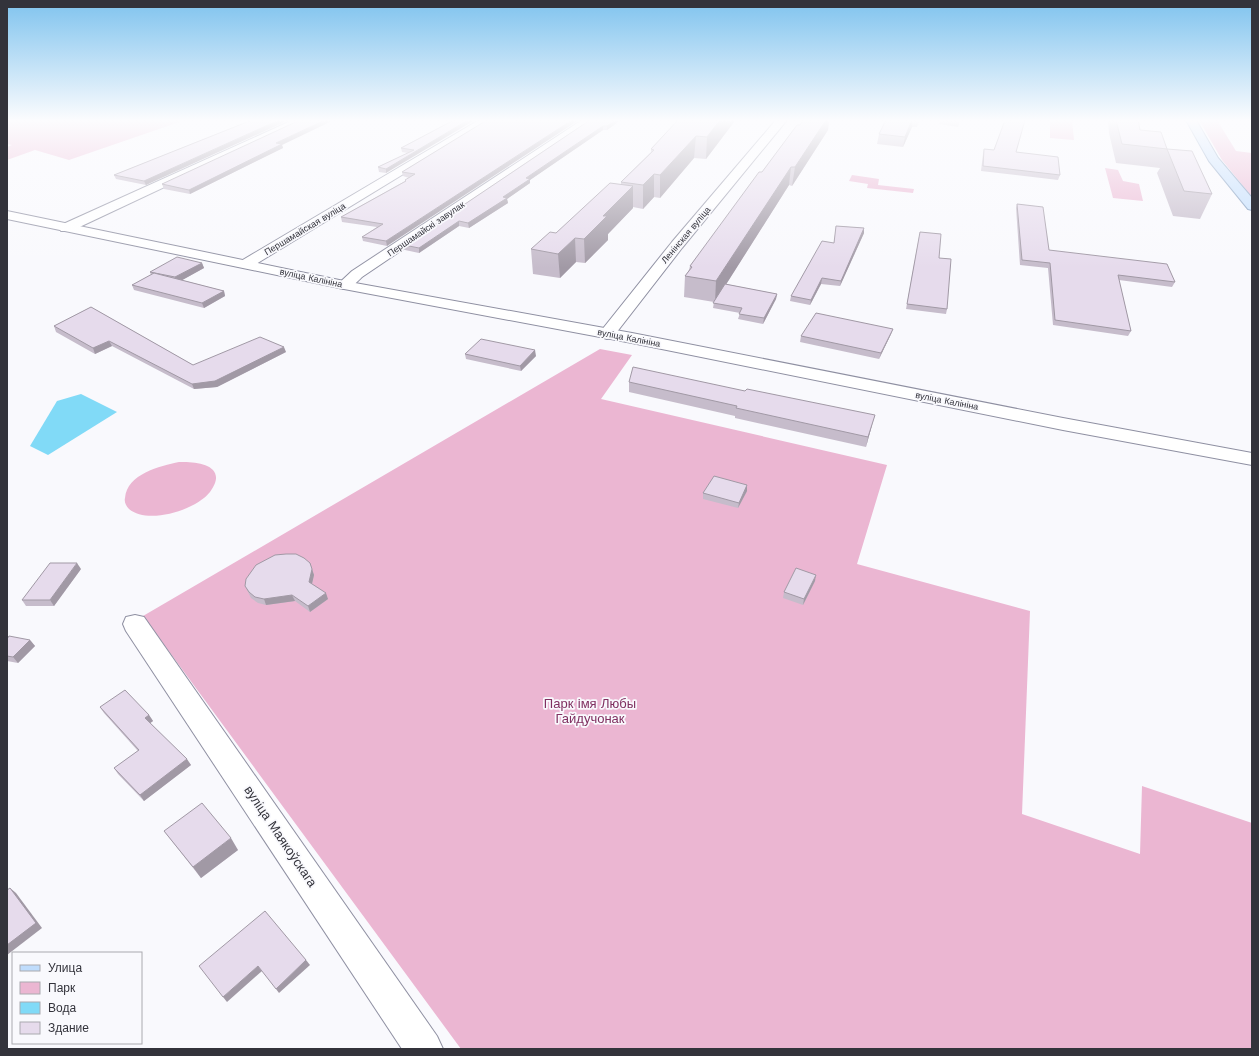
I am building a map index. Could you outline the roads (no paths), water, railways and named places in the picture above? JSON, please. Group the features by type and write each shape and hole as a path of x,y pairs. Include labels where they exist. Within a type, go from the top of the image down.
{"main road":[{"path":"1222,169 1252,206"}],"street":[{"path":"66,228 194,169"},
{"name":"Першамайская вуліца","path":"246,264 405,169"},
{"name":"Першамайскі завулак","path":"344,285 357,274 515,169"},
{"name":"Ленінская вуліца","path":"607,334 677,246 741,169"},
{"name":"вуліца Калініна","path":"7,215 344,285 607,334 1063,424 1252,459"},
{"name":"вуліца Маякоўскага","path":"135,624 212,734 424,1049"}],"water":[{"path":"81,394 117,412 48,455 30,446 57,401"}],"park label":[{"name":"Парк імя Любы Гайдучонак","path":"590,710"}]}
